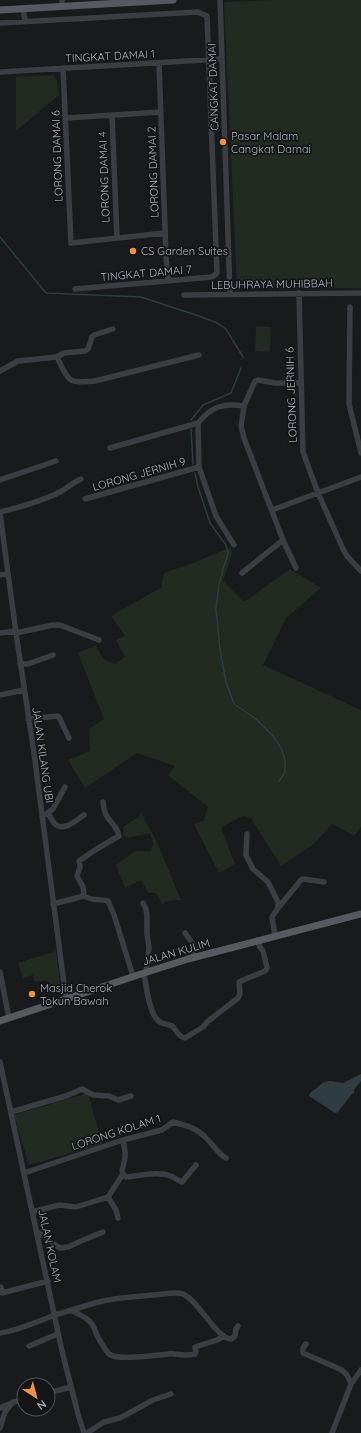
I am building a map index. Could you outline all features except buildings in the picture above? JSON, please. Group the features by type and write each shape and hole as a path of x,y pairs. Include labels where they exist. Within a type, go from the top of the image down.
{"main road":[{"path":"0,10 62,3 173,0"},
{"name":"JALAN KULIM","path":"0,1021 145,972 257,940 361,914"}],"street":[{"name":"CANGKAT DAMAI","path":"220,0 230,294"},
{"path":"0,23 25,22 23,8"},
{"name":"CANGKAT DAMAI","path":"25,22 198,12 207,16 217,273"},
{"name":"TINGKAT DAMAI 1","path":"0,72 221,59"},
{"name":"LORONG DAMAI 2","path":"159,63 168,281"},
{"name":"LORONG DAMAI 6","path":"63,68 71,243 116,238"},
{"path":"66,118 161,112"},
{"name":"LORONG DAMAI 4","path":"112,115 116,238"},
{"path":"116,238 165,233"},
{"name":"TINGKAT DAMAI 7","path":"75,289 212,277 217,273"},
{"name":"LORONG JERNIH 6","path":"299,293 303,452 318,493 347,556 361,571"},
{"name":"LEBUHRAYA MUHIBBAH","path":"184,295 361,293"},
{"path":"350,307 349,404 361,453"},
{"path":"0,371 18,361 57,357 64,353 85,351 88,349 94,335 113,329"},
{"path":"57,357 68,378 79,383 95,381 199,355"},
{"path":"296,568 244,438 241,426 244,406 255,381 301,383"},
{"path":"110,448 198,423 213,409 221,406 234,404 244,406"},
{"path":"198,423 199,467 216,516 234,545"},
{"path":"0,480 56,461"},
{"name":"LORONG JERNIH 9","path":"85,500 199,467"},
{"path":"272,510 361,477"},
{"path":"0,512 32,505 59,493 72,483 81,479"},
{"name":"JALAN KILANG UBI","path":"0,512 20,664 34,753 66,999"},
{"path":"242,573 284,540"},
{"path":"0,575 8,574"},
{"path":"0,633 60,625 99,640"},
{"path":"20,664 28,664 53,655"},
{"path":"0,695 24,690"},
{"path":"28,719 57,716 59,717 69,738"},
{"path":"42,815 53,809 65,787"},
{"path":"84,896 83,887 77,876 80,866 79,861 119,836 118,830 106,818 103,810 103,802"},
{"path":"48,813 55,824 59,826 66,826 84,815"},
{"path":"247,834 246,855 253,869 268,882 278,902 278,908"},
{"path":"275,936 272,917 301,880 304,879 324,882"},
{"path":"53,904 84,896 94,900 108,901 114,915 133,976"},
{"path":"143,903 147,916 146,934 149,948 145,972 151,1008 155,1018 160,1023 171,1026 180,1037 185,1038 203,1027 207,1022 238,998 240,994 239,982 265,971 267,968 266,962 263,951 257,940"},
{"path":"185,933 192,944 193,958"},
{"path":"0,972 9,1018"},
{"name":"JALAN KOLAM","path":"0,1062 48,1281 58,1334 71,1387 86,1433"},
{"path":"11,1112 66,1096 82,1089 93,1095 109,1096 118,1100 131,1096"},
{"name":"LORONG KOLAM 1","path":"24,1173 123,1140 162,1130 173,1122 194,1128 206,1137 220,1154 226,1158"},
{"path":"32,1212 59,1205 76,1207 108,1197 123,1174 122,1171 125,1151 123,1140"},
{"path":"123,1174 126,1177 141,1174 171,1176 182,1182 196,1164"},
{"path":"108,1197 116,1210 118,1218"},
{"path":"37,1232 45,1235 52,1243 60,1248 68,1247 81,1240 103,1232"},
{"path":"1,1287 2,1293 48,1281"},
{"path":"0,1333 16,1331 100,1301 125,1297 183,1294 191,1300 229,1340 235,1336 238,1326"},
{"path":"72,1311 85,1318 93,1325 108,1354 114,1356 131,1357 168,1354 188,1356 195,1354 195,1347 217,1340 224,1336"},
{"path":"29,1346 58,1334"},
{"path":"306,1344 303,1348 303,1353 342,1370 347,1375 351,1384"},
{"path":"332,1433 351,1384 361,1370"},
{"path":"56,1391 71,1387"},
{"path":"86,1433 104,1422 120,1418 154,1400 171,1394"},
{"path":"0,1408 16,1401"},
{"path":"0,1428 5,1412 13,1402"}],"shaded area":[{"path":"272,0 361,0 361,288 237,288 224,2"},
{"path":"53,75 57,80 59,95 16,131 16,77"},
{"path":"256,326 271,327 270,352 255,351"},
{"path":"231,547 232,554 223,581 244,602 290,569 321,588 286,618 263,665 361,710 361,827 354,836 332,824 314,844 281,866 250,817 243,816 221,827 235,864 219,873 194,824 204,820 208,807 168,775 175,766 137,753 85,788 68,760 90,751 89,729 104,719 78,653 96,645 103,659 115,664 125,657 116,640 125,636 111,616 162,587 164,573"},
{"path":"141,813 156,840 181,900 169,901 162,904 156,893 148,893 141,880 125,888 116,865 135,851 151,851 153,843 150,833 127,838 123,834 124,826 137,818"},
{"path":"56,951 61,991 51,993 47,980 35,982 33,975 23,978 18,963"},
{"path":"361,1074 361,1081 354,1090 354,1093 338,1112 335,1113 309,1096 310,1093 324,1082 331,1081 343,1083"},
{"path":"88,1093 102,1144 29,1165 14,1115"}],"waterway":[{"path":"0,237 46,293 141,297 217,323 226,329 243,357"},
{"path":"191,420 203,405 231,393 241,368"},
{"path":"191,429 193,464"},
{"path":"195,473 210,523 226,545 228,553 219,584 216,609 220,650 226,682 234,704 256,719 273,736 281,748 285,760 285,772 279,781"}],"place":[{"name":"Pasar Malam Cangkat Damai","path":"223,142"},
{"name":"CS Garden Suites","path":"133,251"},
{"name":"Masjid Cherok Tokun Bawah","path":"32,994"}]}
